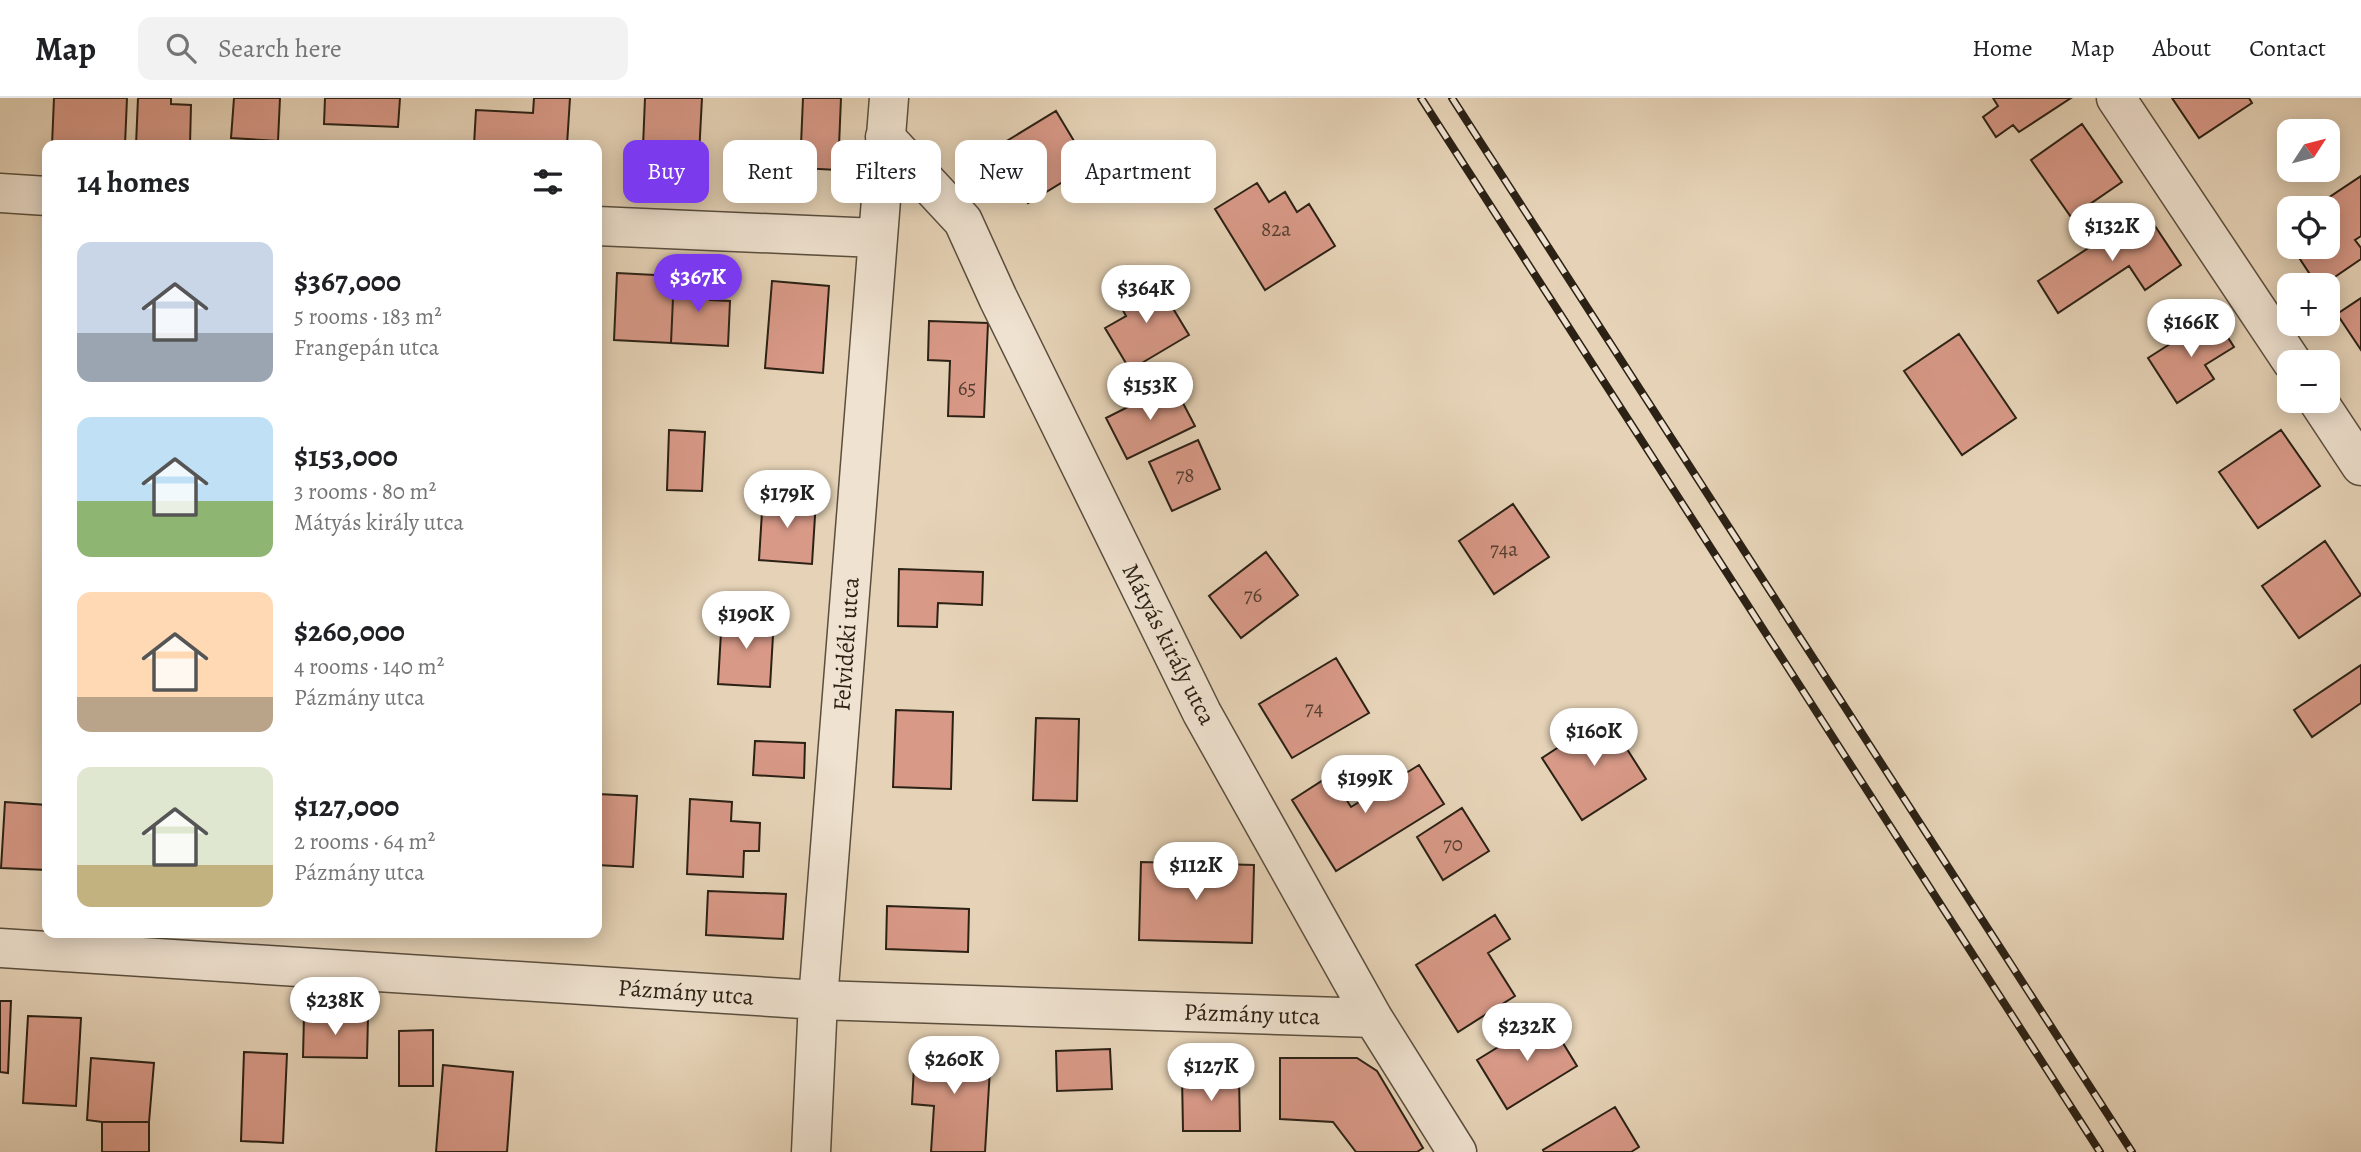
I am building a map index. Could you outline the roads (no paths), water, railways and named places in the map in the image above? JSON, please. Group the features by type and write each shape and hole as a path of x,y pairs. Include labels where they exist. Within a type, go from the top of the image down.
{"street":[{"name":"Felvidéki utca","path":"811,1152 818,1000 889,98"},
{"path":"2116,98 2284,350"},
{"name":"Mátyás király utca","path":"885,137 962,221 1202,713 1373,1018 1457,1152"},
{"path":"0,193 42,196"},
{"path":"602,226 877,238"},
{"path":"2326,413 2361,466"},
{"name":"Pázmány utca","path":"0,948 818,1000 1373,1018"}],"railway":[{"path":"1421,98 2100,1152"},
{"path":"1452,98 2132,1152"}]}
